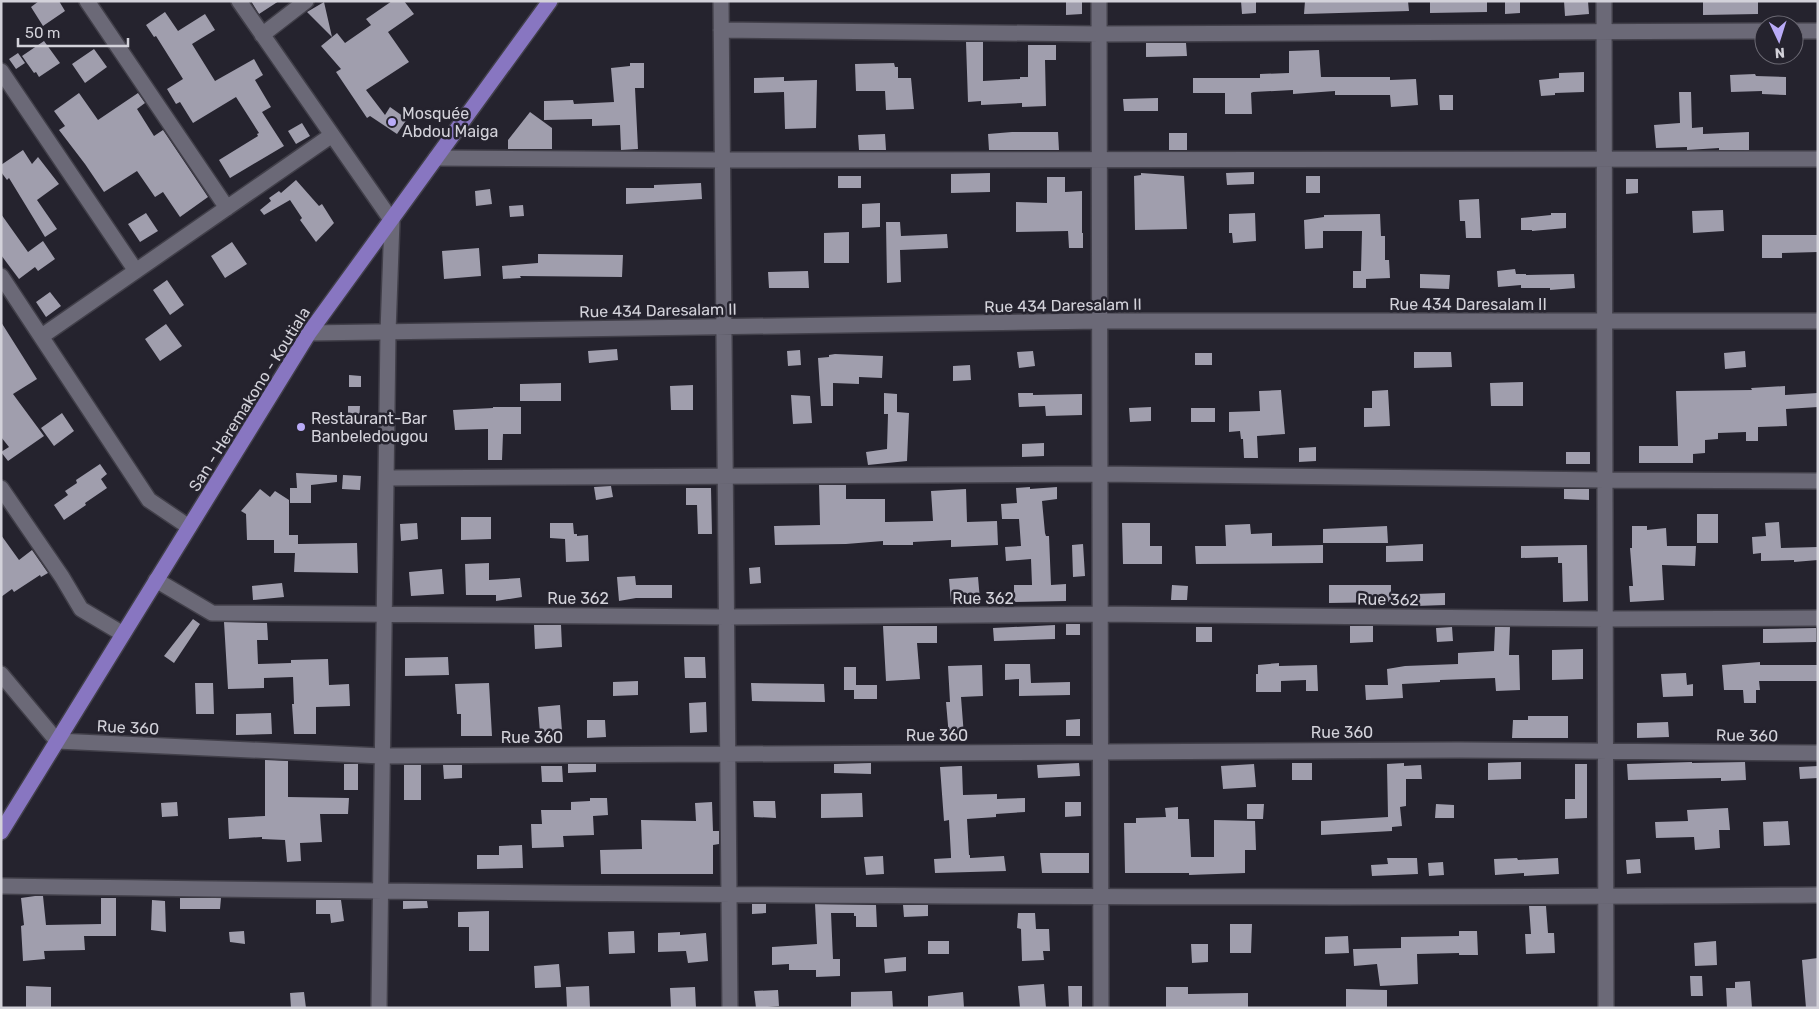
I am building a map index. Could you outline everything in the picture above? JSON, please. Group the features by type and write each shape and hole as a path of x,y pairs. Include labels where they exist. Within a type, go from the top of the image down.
{"main road":[{"name":"San - Heremakono - Koutiala","path":"1,832 309,333 550,1"}],"street":[{"path":"87,1 227,208"},
{"path":"239,1 392,221 388,332 379,1008"},
{"path":"262,35 306,1"},
{"path":"721,1 730,1008"},
{"path":"1099,1 1101,1008"},
{"path":"1604,1 1606,1008"},
{"path":"721,30 1099,34 1754,31"},
{"path":"1804,31 1818,31"},
{"path":"1,71 136,271"},
{"path":"42,336 332,135"},
{"path":"436,158 722,160 1818,159"},
{"path":"1,276 150,500 189,527"},
{"name":"Rue 434 Daresalam II","path":"309,333 1100,321 1818,321"},
{"path":"386,478 1100,474 1818,481"},
{"path":"1,488 62,577 81,609 123,634"},
{"name":"Rue 362","path":"156,580 212,613 726,616 1100,614 1605,619 1818,618"},
{"path":"1,674 57,741"},
{"name":"Rue 360","path":"57,741 382,756 1459,750 1818,754"},
{"path":"1,886 380,892 1101,898 1818,895"}],"building":[{"path":"39,1 59,1 65,11 43,26 31,7"},
{"path":"251,1 279,1 259,14"},
{"path":"392,1 404,1 414,14 388,32 409,62 366,90 385,115 390,107 407,119 397,134 370,116 367,118 336,72 341,69 321,46 337,33 345,43 371,25 366,19"},
{"path":"1066,1 1082,1 1082,14 1066,15"},
{"path":"1241,1 1256,1 1256,13 1242,14"},
{"path":"1305,1 1408,1 1409,11 1304,14"},
{"path":"1430,1 1487,1 1487,12 1430,13"},
{"path":"1505,1 1520,1 1520,13 1505,14"},
{"path":"1564,1 1588,1 1589,14 1565,16"},
{"path":"1703,1 1758,1 1758,14 1703,15"},
{"path":"324,2 332,37 307,12"},
{"path":"165,12 178,31 205,14 215,30 192,44 215,81 254,59 263,75 255,80 271,107 262,112 284,146 230,178 219,160 258,136 257,134 259,133 236,97 193,123 180,102 176,104 167,89 183,79 156,36 154,37 146,25"},
{"path":"44,41 60,63 39,77 22,56"},
{"path":"966,42 983,42 983,81 1028,77 1028,45 1056,45 1056,60 1045,60 1046,106 1022,107 1022,103 981,105 981,101 968,102"},
{"path":"1146,43 1186,43 1187,56 1146,57"},
{"path":"94,49 107,67 85,83 72,64"},
{"path":"1319,50 1321,77 1390,77 1390,80 1416,79 1418,105 1391,107 1390,95 1335,95 1335,91 1293,94 1293,90 1253,92 1251,93 1252,114 1225,114 1225,93 1193,93 1193,78 1260,78 1260,74 1289,73 1289,51"},
{"path":"18,53 25,63 16,69 9,59"},
{"path":"630,63 644,63 644,88 635,88 638,149 621,150 620,125 592,126 592,119 544,120 544,101 573,100 574,104 614,102 611,68 630,66"},
{"path":"894,63 895,67 898,67 898,78 911,78 914,109 886,110 885,91 856,91 855,64"},
{"path":"1584,72 1584,92 1555,93 1555,95 1541,96 1539,80 1559,78 1559,73"},
{"path":"1755,74 1756,76 1786,77 1786,95 1762,94 1762,91 1731,92 1730,75"},
{"path":"784,77 784,81 817,80 816,128 785,129 784,92 754,93 754,78"},
{"path":"1679,92 1691,92 1692,128 1703,127 1703,134 1749,132 1749,150 1719,150 1719,148 1687,150 1687,147 1656,148 1654,125 1680,123"},
{"path":"79,93 98,120 138,93 145,103 137,109 154,136 163,130 208,197 180,217 163,192 155,197 137,171 104,192 59,130 65,126 54,111"},
{"path":"1439,95 1453,95 1453,110 1440,110"},
{"path":"1158,98 1158,111 1124,111 1123,99"},
{"path":"530,112 552,128 552,149 508,149 508,140"},
{"path":"302,123 310,136 296,144 288,131"},
{"path":"1058,132 1059,150 989,150 988,134"},
{"path":"1169,133 1187,133 1187,150 1169,150"},
{"path":"885,134 886,150 859,150 858,135"},
{"path":"23,150 32,164 38,157 59,184 37,200 57,229 45,237 9,178 7,180 1,172 1,165"},
{"path":"1254,172 1254,184 1227,185 1226,173"},
{"path":"990,173 990,192 951,193 951,174"},
{"path":"1141,173 1184,176 1187,229 1135,230 1134,176 1141,175"},
{"path":"838,176 861,176 861,188 838,188"},
{"path":"1306,176 1320,176 1320,193 1306,193"},
{"path":"1047,177 1065,177 1065,192 1082,191 1083,248 1069,248 1068,231 1016,232 1016,202 1047,203"},
{"path":"1626,179 1638,179 1638,193 1626,194"},
{"path":"296,180 319,206 322,204 334,223 316,242 300,220 302,218 290,200 264,215 260,210 271,201 269,198 279,191 281,193"},
{"path":"701,183 702,199 626,204 626,188 654,188 654,185"},
{"path":"490,189 492,204 476,206 475,191"},
{"path":"1479,199 1481,238 1466,238 1465,221 1460,221 1459,200"},
{"path":"880,203 880,227 862,228 862,204"},
{"path":"523,205 524,216 510,217 509,206"},
{"path":"1723,210 1724,231 1693,233 1692,211"},
{"path":"146,213 158,231 140,242 128,224"},
{"path":"1255,213 1256,241 1233,243 1232,233 1229,233 1229,214"},
{"path":"1551,213 1566,213 1566,228 1521,230 1521,218 1551,215"},
{"path":"1,214 28,252 43,241 55,259 38,271 35,267 19,279 1,255"},
{"path":"1380,214 1381,236 1385,236 1385,260 1389,260 1390,278 1366,279 1366,288 1353,288 1353,271 1361,271 1362,231 1323,231 1323,248 1305,249 1304,220 1324,217 1324,215"},
{"path":"886,222 900,222 901,236 947,234 948,248 900,250 901,282 887,283"},
{"path":"849,232 849,263 824,263 824,233"},
{"path":"1762,235 1818,235 1818,252 1782,253 1782,258 1762,258"},
{"path":"232,242 247,264 225,278 211,256"},
{"path":"479,248 481,276 444,279 442,251"},
{"path":"538,254 623,255 622,277 520,276 521,278 503,279 502,266 538,263"},
{"path":"1515,269 1516,274 1526,275 1574,274 1575,288 1550,290 1550,288 1521,288 1521,285 1498,287 1497,271"},
{"path":"808,271 809,288 769,288 768,272"},
{"path":"1420,274 1450,275 1449,289 1420,288"},
{"path":"167,280 184,305 170,315 153,290"},
{"path":"50,292 61,306 46,317 36,302"},
{"path":"1,322 37,379 13,394 44,436 8,461 1,452 9,447 1,437"},
{"path":"166,324 182,346 160,361 145,339"},
{"path":"617,349 618,360 589,363 588,351"},
{"path":"800,350 801,365 788,366 787,351"},
{"path":"1033,351 1035,366 1019,368 1017,352"},
{"path":"1745,351 1746,367 1725,369 1724,353"},
{"path":"1414,352 1451,352 1452,367 1414,368"},
{"path":"1195,353 1212,353 1212,365 1195,365"},
{"path":"829,355 883,356 882,378 859,377 859,384 833,383 833,406 821,406 818,358 829,357"},
{"path":"970,365 971,380 953,381 953,366"},
{"path":"349,375 361,376 361,387 349,387"},
{"path":"1523,382 1523,406 1491,406 1490,383"},
{"path":"561,383 561,401 520,401 520,384"},
{"path":"693,385 693,410 671,410 670,386"},
{"path":"1785,386 1785,395 1818,393 1818,407 1786,409 1787,426 1758,427 1758,441 1746,441 1746,432 1718,433 1718,439 1705,440 1705,453 1693,454 1693,463 1639,463 1639,446 1678,446 1676,391 1752,390 1751,388"},
{"path":"1281,390 1285,434 1257,436 1258,458 1244,458 1243,439 1241,439 1240,431 1229,432 1229,412 1260,411 1259,391"},
{"path":"1388,390 1390,426 1364,427 1364,408 1372,408 1372,391"},
{"path":"884,393 897,394 897,412 909,413 907,461 868,465 866,452 887,449 888,414 884,414"},
{"path":"1018,393 1033,393 1033,395 1082,394 1082,415 1046,416 1045,406 1019,407"},
{"path":"791,395 810,396 812,423 793,424"},
{"path":"348,406 360,406 359,421 348,421"},
{"path":"521,407 521,434 503,434 502,460 488,460 488,429 455,430 453,410"},
{"path":"1151,407 1151,421 1130,422 1129,408"},
{"path":"1191,408 1215,408 1215,422 1191,422"},
{"path":"62,413 74,431 54,446 41,428"},
{"path":"1044,443 1044,456 1022,457 1022,444"},
{"path":"1316,447 1316,461 1299,462 1299,448"},
{"path":"1566,452 1590,452 1590,464 1566,464"},
{"path":"100,464 107,474 101,479 107,488 64,520 54,505 68,495 65,491 77,483 76,480"},
{"path":"296,473 337,475 337,482 311,485 311,503 290,503 290,488 297,488"},
{"path":"343,475 361,476 360,490 342,489"},
{"path":"819,485 846,485 846,499 885,499 885,522 933,521 931,491 966,489 967,522 997,521 998,545 951,547 951,540 913,542 913,545 883,545 883,541 846,544 775,545 774,526 820,525"},
{"path":"611,486 613,497 596,500 594,487"},
{"path":"1030,487 1030,489 1057,487 1057,499 1042,501 1045,533 1046,536 1049,536 1051,585 1066,584 1066,601 1014,602 1014,585 1032,585 1031,559 1006,561 1005,547 1021,546 1019,519 1002,519 1001,504 1017,503 1016,488"},
{"path":"686,488 711,488 712,534 698,534 697,505 686,505"},
{"path":"260,489 270,497 275,491 289,500 289,535 298,535 298,544 357,543 358,573 294,572 295,553 274,553 274,540 247,540 246,514 241,511"},
{"path":"1564,489 1589,489 1589,500 1564,499"},
{"path":"1697,514 1718,514 1718,543 1697,543"},
{"path":"461,517 491,517 491,539 461,540"},
{"path":"1779,522 1781,548 1818,547 1818,560 1794,562 1794,560 1761,561 1761,553 1753,554 1752,537 1766,536 1765,523"},
{"path":"417,523 418,539 401,541 400,524"},
{"path":"550,523 573,523 574,534 577,534 577,536 588,535 589,561 566,562 565,539 550,538"},
{"path":"1122,523 1150,523 1150,546 1162,546 1162,564 1123,564"},
{"path":"1250,524 1251,534 1272,533 1272,546 1323,545 1323,563 1196,564 1195,546 1226,546 1225,525"},
{"path":"1387,526 1388,543 1323,543 1323,529"},
{"path":"1632,526 1647,526 1647,530 1666,528 1667,546 1696,546 1695,566 1662,565 1664,600 1630,602 1629,586 1633,586 1630,548 1632,548"},
{"path":"1,535 19,560 32,550 48,573 41,577 40,575 14,592 12,589 1,597"},
{"path":"1083,544 1085,576 1073,577 1072,545"},
{"path":"1423,544 1423,561 1386,562 1386,546"},
{"path":"1587,545 1588,601 1563,602 1562,563 1558,563 1558,557 1521,558 1521,546"},
{"path":"489,563 489,580 520,578 522,597 496,601 496,595 466,595 465,564"},
{"path":"760,567 761,583 750,584 749,568"},
{"path":"442,569 444,594 411,596 409,572"},
{"path":"635,576 636,585 672,585 672,598 636,598 619,601 617,577"},
{"path":"978,577 980,600 951,602 949,579"},
{"path":"282,583 284,597 253,600 252,586"},
{"path":"1172,585 1188,586 1187,600 1171,600"},
{"path":"1329,585 1391,585 1391,602 1329,603"},
{"path":"1445,593 1445,605 1416,606 1416,594"},
{"path":"193,619 200,624 174,663 164,656"},
{"path":"224,622 267,623 268,640 257,640 258,664 291,663 291,660 328,659 329,685 349,684 350,706 316,707 316,734 294,734 293,677 264,678 264,688 228,689"},
{"path":"1066,624 1080,624 1080,635 1066,635"},
{"path":"534,625 561,625 562,647 535,649"},
{"path":"1055,625 1055,639 994,641 993,628"},
{"path":"883,626 937,626 937,643 917,643 920,679 886,681"},
{"path":"1350,626 1373,626 1373,642 1350,643"},
{"path":"1196,627 1212,627 1212,642 1196,642"},
{"path":"1452,627 1453,641 1437,642 1436,628"},
{"path":"1495,627 1510,627 1509,655 1519,655 1520,690 1496,691 1495,678 1440,680 1440,682 1402,684 1403,698 1366,700 1365,685 1388,685 1387,669 1405,666 1458,664 1458,653 1494,651"},
{"path":"1816,628 1816,642 1763,643 1763,629"},
{"path":"1583,649 1583,679 1552,680 1552,650"},
{"path":"448,657 449,675 405,676 405,658"},
{"path":"684,657 705,657 706,678 685,678"},
{"path":"1760,662 1760,665 1818,665 1818,681 1759,681 1760,690 1756,690 1756,703 1744,703 1743,690 1724,690 1722,665"},
{"path":"1279,663 1279,666 1317,665 1318,691 1306,691 1306,680 1281,681 1281,692 1256,692 1258,665"},
{"path":"1005,664 1030,664 1031,683 1070,682 1070,695 1019,696 1019,679 1005,680"},
{"path":"982,665 983,696 961,697 964,736 949,737 946,702 950,702 948,666"},
{"path":"844,667 856,667 856,685 877,685 877,699 854,699 854,690 844,690"},
{"path":"1686,673 1687,685 1693,684 1693,696 1663,697 1661,674"},
{"path":"638,681 638,695 613,696 613,682"},
{"path":"195,683 213,683 214,714 196,714"},
{"path":"489,683 492,736 461,736 461,714 457,714 455,684"},
{"path":"751,683 824,684 825,702 752,701"},
{"path":"706,702 707,732 690,733 689,703"},
{"path":"560,705 562,731 540,733 538,707"},
{"path":"271,713 272,734 236,735 236,714"},
{"path":"1528,716 1568,716 1568,738 1512,738 1513,720 1528,720"},
{"path":"1080,719 1080,736 1066,736 1066,720"},
{"path":"587,720 605,720 606,737 587,738"},
{"path":"1668,722 1669,737 1637,738 1637,723"},
{"path":"265,760 288,761 288,797 349,798 348,814 320,814 322,842 300,843 301,861 287,862 285,840 262,839 262,837 229,839 228,818 265,816"},
{"path":"1521,762 1521,779 1488,780 1488,763"},
{"path":"1745,762 1746,780 1721,781 1721,778 1628,780 1627,764"},
{"path":"871,763 871,774 834,773 834,764"},
{"path":"1079,763 1080,776 1038,778 1037,765"},
{"path":"1292,763 1312,763 1312,780 1292,780"},
{"path":"1404,763 1404,766 1421,765 1422,779 1406,779 1406,806 1400,807 1402,826 1392,827 1392,831 1321,835 1321,821 1388,817 1387,764"},
{"path":"344,764 358,764 358,790 344,790"},
{"path":"568,764 596,764 596,772 568,773"},
{"path":"1254,764 1256,787 1223,789 1221,766"},
{"path":"1575,764 1587,764 1587,818 1565,819 1565,799 1575,799"},
{"path":"404,765 421,765 421,800 404,800"},
{"path":"443,765 462,765 462,778 444,779"},
{"path":"541,766 562,766 563,782 542,782"},
{"path":"962,766 963,795 997,794 997,799 1025,798 1025,812 967,819 970,858 1004,856 1006,871 935,873 934,859 951,858 949,820 944,821 940,767"},
{"path":"1818,766 1818,778 1800,779 1799,767"},
{"path":"862,793 863,817 821,818 821,794"},
{"path":"590,798 607,798 608,815 593,816 594,835 563,836 564,847 532,848 531,824 542,824 541,810 571,810 571,802 590,801"},
{"path":"753,801 775,801 776,818 754,817"},
{"path":"177,802 178,816 162,817 161,803"},
{"path":"712,802 713,831 719,831 719,844 713,845 713,874 601,874 600,850 642,849 641,820 696,821 695,803"},
{"path":"1065,802 1081,802 1081,816 1065,817"},
{"path":"1247,804 1264,804 1263,819 1247,819"},
{"path":"1436,804 1454,805 1454,818 1435,818"},
{"path":"1178,807 1178,819 1189,819 1191,857 1214,857 1214,820 1255,821 1256,850 1245,850 1245,873 1189,875 1189,873 1125,873 1124,823 1136,823 1136,818 1166,817 1165,808"},
{"path":"1728,808 1730,830 1719,830 1720,848 1695,850 1694,837 1656,838 1655,822 1688,821 1687,810"},
{"path":"1788,821 1790,845 1764,846 1763,822"},
{"path":"522,845 523,868 477,869 477,855 499,855 499,846"},
{"path":"1040,853 1089,853 1089,873 1042,873"},
{"path":"883,856 884,874 866,875 864,857"},
{"path":"1387,858 1417,858 1418,874 1372,876 1371,865 1388,864"},
{"path":"1517,858 1518,860 1558,858 1559,874 1524,876 1524,873 1495,875 1494,859"},
{"path":"1640,859 1641,873 1627,874 1626,860"},
{"path":"1443,862 1444,875 1429,876 1428,863"},
{"path":"43,896 46,925 101,924 101,898 116,898 116,936 84,936 85,950 44,951 45,959 23,961 21,926 24,925 21,898"},
{"path":"180,898 221,898 220,909 180,909"},
{"path":"152,900 165,901 166,932 151,930"},
{"path":"316,900 341,900 344,921 331,923 330,914 316,914"},
{"path":"403,901 427,901 428,908 403,909"},
{"path":"752,904 766,904 766,913 752,914"},
{"path":"815,904 876,905 877,927 856,927 856,916 854,916 854,913 831,913 833,959 840,959 840,976 816,977 816,970 789,970 789,964 772,965 772,947 817,944"},
{"path":"903,905 928,905 928,916 904,917"},
{"path":"1529,906 1546,906 1548,933 1554,933 1555,953 1526,954 1525,934 1531,934"},
{"path":"489,911 489,951 469,951 469,927 458,927 458,912"},
{"path":"1018,913 1035,913 1036,929 1049,929 1050,951 1043,951 1044,960 1022,961 1021,929 1017,928"},
{"path":"1230,924 1252,924 1251,953 1230,953"},
{"path":"244,931 245,944 230,942 229,932"},
{"path":"634,931 635,953 609,954 608,932"},
{"path":"1459,931 1477,931 1478,955 1459,955 1459,953 1417,954 1418,984 1380,986 1377,964 1354,966 1353,949 1401,948 1401,937 1459,936"},
{"path":"680,932 680,935 706,933 708,961 688,963 686,951 658,952 658,933"},
{"path":"1348,936 1349,953 1325,954 1325,937"},
{"path":"928,941 949,941 949,954 928,954"},
{"path":"1716,941 1717,965 1695,966 1694,943"},
{"path":"1191,944 1208,944 1208,962 1192,963"},
{"path":"906,957 906,971 885,973 884,959"},
{"path":"1818,958 1818,1008 1806,1008 1802,960"},
{"path":"559,964 561,987 535,988 534,966"},
{"path":"1690,976 1702,976 1703,996 1691,996"},
{"path":"1750,981 1752,1008 1727,1008 1726,988 1735,988 1735,982"},
{"path":"1044,984 1046,1008 1020,1008 1018,986"},
{"path":"26,986 51,987 51,1008 26,1008"},
{"path":"589,986 590,1008 567,1008 566,987"},
{"path":"1068,986 1082,986 1082,1008 1069,1008"},
{"path":"695,987 696,1008 671,1008 670,988"},
{"path":"1166,987 1188,987 1188,994 1248,993 1248,1008 1166,1008"},
{"path":"1346,989 1387,990 1387,1008 1346,1008"},
{"path":"778,990 779,1006 756,1008 754,991"},
{"path":"892,991 893,1008 851,1008 851,992"},
{"path":"304,992 306,1008 291,1008 290,993"},
{"path":"963,992 964,1008 928,1008 928,996"}],"place":[{"name":"Mosquée Abdou Maiga","path":"392,122"},
{"name":"Restaurant-Bar Banbeledougou","path":"301,427"}]}
